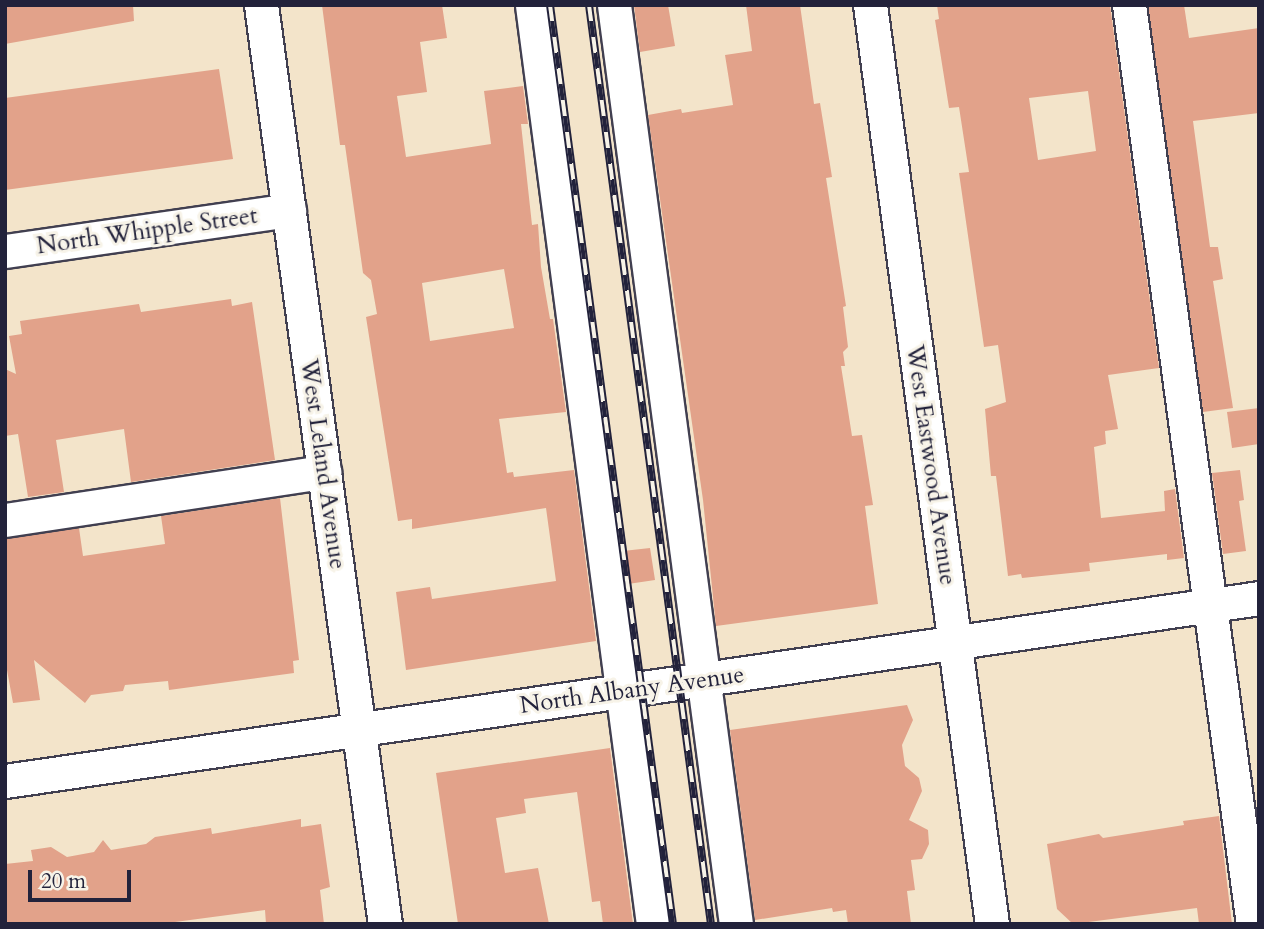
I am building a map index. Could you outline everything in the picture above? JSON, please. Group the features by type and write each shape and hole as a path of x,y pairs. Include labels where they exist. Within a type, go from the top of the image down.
{"street":[{"name":"West Leland Avenue","path":"261,5 384,924"},
{"path":"532,5 653,924"},
{"path":"614,5 736,924"},
{"name":"West Eastwood Avenue","path":"870,5 992,924"},
{"path":"1129,5 1253,924"},
{"name":"North Whipple Street","path":"5,251 289,210"},
{"path":"5,520 324,472"},
{"name":"North Albany Avenue","path":"5,781 1259,598"}],"building":[{"path":"5,5 133,5 134,21 5,44"},
{"path":"322,5 442,5 447,38 420,42 427,92 397,96 406,157 491,144 484,91 523,86 528,124 521,124 532,225 538,224 541,267 550,319 553,319 566,412 499,419 507,473 513,472 514,477 574,470 596,641 406,670 396,592 430,587 432,599 556,581 546,508 412,529 412,519 398,521 366,317 377,314 371,280 363,273 345,145 340,145","holes":["504,269 514,328 430,341 422,283"]},
{"path":"634,5 668,5 675,46 640,52"},
{"path":"746,5 800,5 814,104 820,103 832,177 826,178 846,306 843,307 848,347 843,352 845,366 841,366 852,436 862,435 873,505 865,506 878,604 716,626 703,500 648,115 681,109 682,113 733,105 725,55 752,51"},
{"path":"937,5 1110,5 1159,368 1108,375 1118,429 1105,431 1106,444 1094,447 1101,518 1165,511 1164,491 1175,489 1184,558 1167,560 1167,554 1089,563 1090,571 1022,578 1021,574 1008,576 996,476 991,476 985,409 1006,402 998,345 984,347 959,173 969,172 959,107 949,108 935,20 939,19","holes":["1088,91 1096,151 1038,160 1029,98"]},
{"path":"1148,5 1184,5 1189,38 1259,28 1259,113 1193,121 1210,247 1218,247 1223,279 1213,281 1233,408 1203,412"},
{"path":"219,69 233,159 5,190 5,98"},
{"path":"231,299 232,306 252,302 275,460 131,482 124,429 56,440 64,492 28,497 18,434 5,436 5,369 16,374 9,336 22,334 20,321 139,304 141,312"},
{"path":"1259,408 1259,444 1232,448 1227,412"},
{"path":"1240,470 1244,500 1239,501 1246,551 1223,554 1212,473"},
{"path":"280,498 299,660 293,661 294,673 169,690 168,681 125,685 123,691 91,695 85,703 34,660 40,700 13,703 5,659 5,539 79,528 83,556 165,544 161,516"},
{"path":"650,548 655,580 628,584 623,551"},
{"path":"907,705 913,720 902,745 905,766 919,778 922,791 909,820 928,830 929,844 922,859 911,860 915,890 907,891 911,924 848,924 846,910 833,912 832,908 755,920 730,730"},
{"path":"610,748 633,924 603,924 600,901 592,902 577,792 524,799 526,813 496,818 505,873 538,868 549,924 458,924 436,773"},
{"path":"1219,816 1232,924 1199,924 1197,908 1073,924 1057,909 1047,844 1099,834 1103,838 1184,825 1183,821"},
{"path":"301,819 301,827 321,824 330,887 320,890 324,924 266,924 265,910 160,924 5,924 5,864 33,861 31,850 51,847 67,857 94,852 103,840 111,850 146,844 155,837 211,828 212,834"}],"railway":[{"path":"550,5 673,924"},
{"path":"589,5 711,924"}]}
